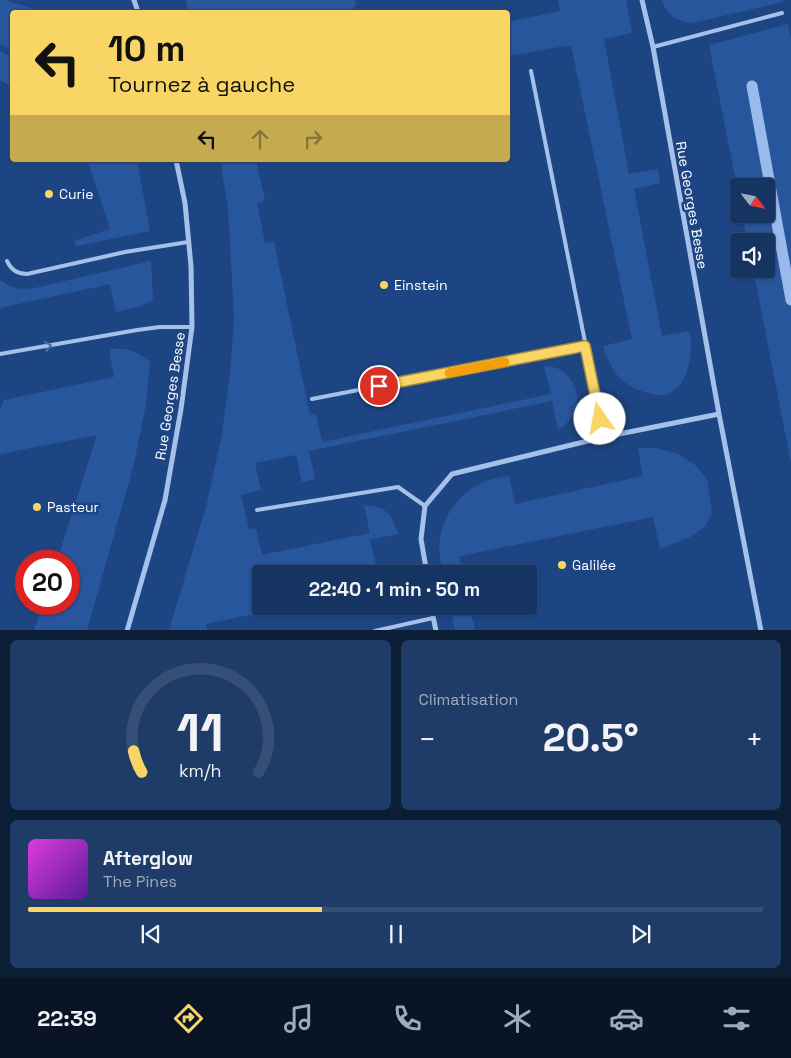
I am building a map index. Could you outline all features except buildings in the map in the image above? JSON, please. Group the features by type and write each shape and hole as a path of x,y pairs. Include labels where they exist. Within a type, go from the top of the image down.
{"street":[{"name":"Rue Georges Besse","path":"642,0 653,47 719,414 761,630"},
{"name":"Rue Georges Besse","path":"127,630 165,500 182,409 192,327 186,203 176,162"},
{"path":"425,565 421,539 425,506 452,474 604,437 719,414"},
{"path":"433,615 436,630"}],"lane":[{"path":"653,47 782,13"},
{"path":"531,72 604,437"},
{"path":"7,262 16,272 27,274 125,252 188,242"},
{"path":"0,354 137,330 160,327 192,327"},
{"path":"312,399 585,346"},
{"path":"257,510 398,487 425,506"},
{"path":"375,630 433,618"}],"shaded area":[{"path":"0,0 38,10 10,10 10,49 0,44"},
{"path":"186,0 355,0 356,4 352,10 188,10"},
{"path":"558,0 626,0 632,33 604,39 629,174 658,169 660,183 634,189 662,336 689,331 691,340 690,359 684,379 680,385 665,395 648,393 624,382 614,370 603,346 632,339 571,45 510,56 510,22 560,11"},
{"path":"662,0 782,0 783,2 692,23 682,21 669,13"},
{"path":"788,24 791,39 791,463 755,278 775,278 775,233 746,233 744,223 775,223 775,178 735,178 709,45"},
{"path":"0,51 10,56 10,86 0,80"},
{"path":"88,162 137,162 150,231 77,246 74,241 110,229"},
{"path":"220,162 256,162 265,201 257,203 265,243 274,242 310,415 316,414 322,442 551,394 544,366 561,370 572,382 578,400 576,410 566,424 558,430 552,401 309,451 315,479 302,482 296,455 255,463 261,490 241,495 249,529 256,528 262,555 370,533 364,505 378,507 387,512 398,534 370,540 376,565 252,565 252,614 206,624 207,630 169,630 206,507 222,434 230,373 234,319 228,208"},
{"path":"151,261 153,300 141,306 116,312 110,284 0,308 0,280 17,288 35,288"},
{"path":"109,349 131,351 150,362 146,405 133,468 87,630 34,630 39,615 80,615 80,550 60,550 97,435 0,454 0,410 4,400 114,377"},
{"path":"638,448 656,448 679,454 695,465 707,479 712,513 705,526 690,537 660,549 653,517 459,556 461,565 442,565 439,543 445,521 455,504 469,490 486,481 509,476 515,504 643,476"},
{"path":"452,615 471,615 475,630 455,630"}],"waterway":[{"path":"752,86 791,300"}],"slow traffic":[{"path":"449,373 505,362"}],"place":[{"name":"Curie","path":"49,194"},
{"name":"Einstein","path":"384,285"},
{"name":"Pasteur","path":"37,507"},
{"name":"Galilée","path":"562,565"}],"route":[{"path":"379,386 585,346 600,419"}]}
